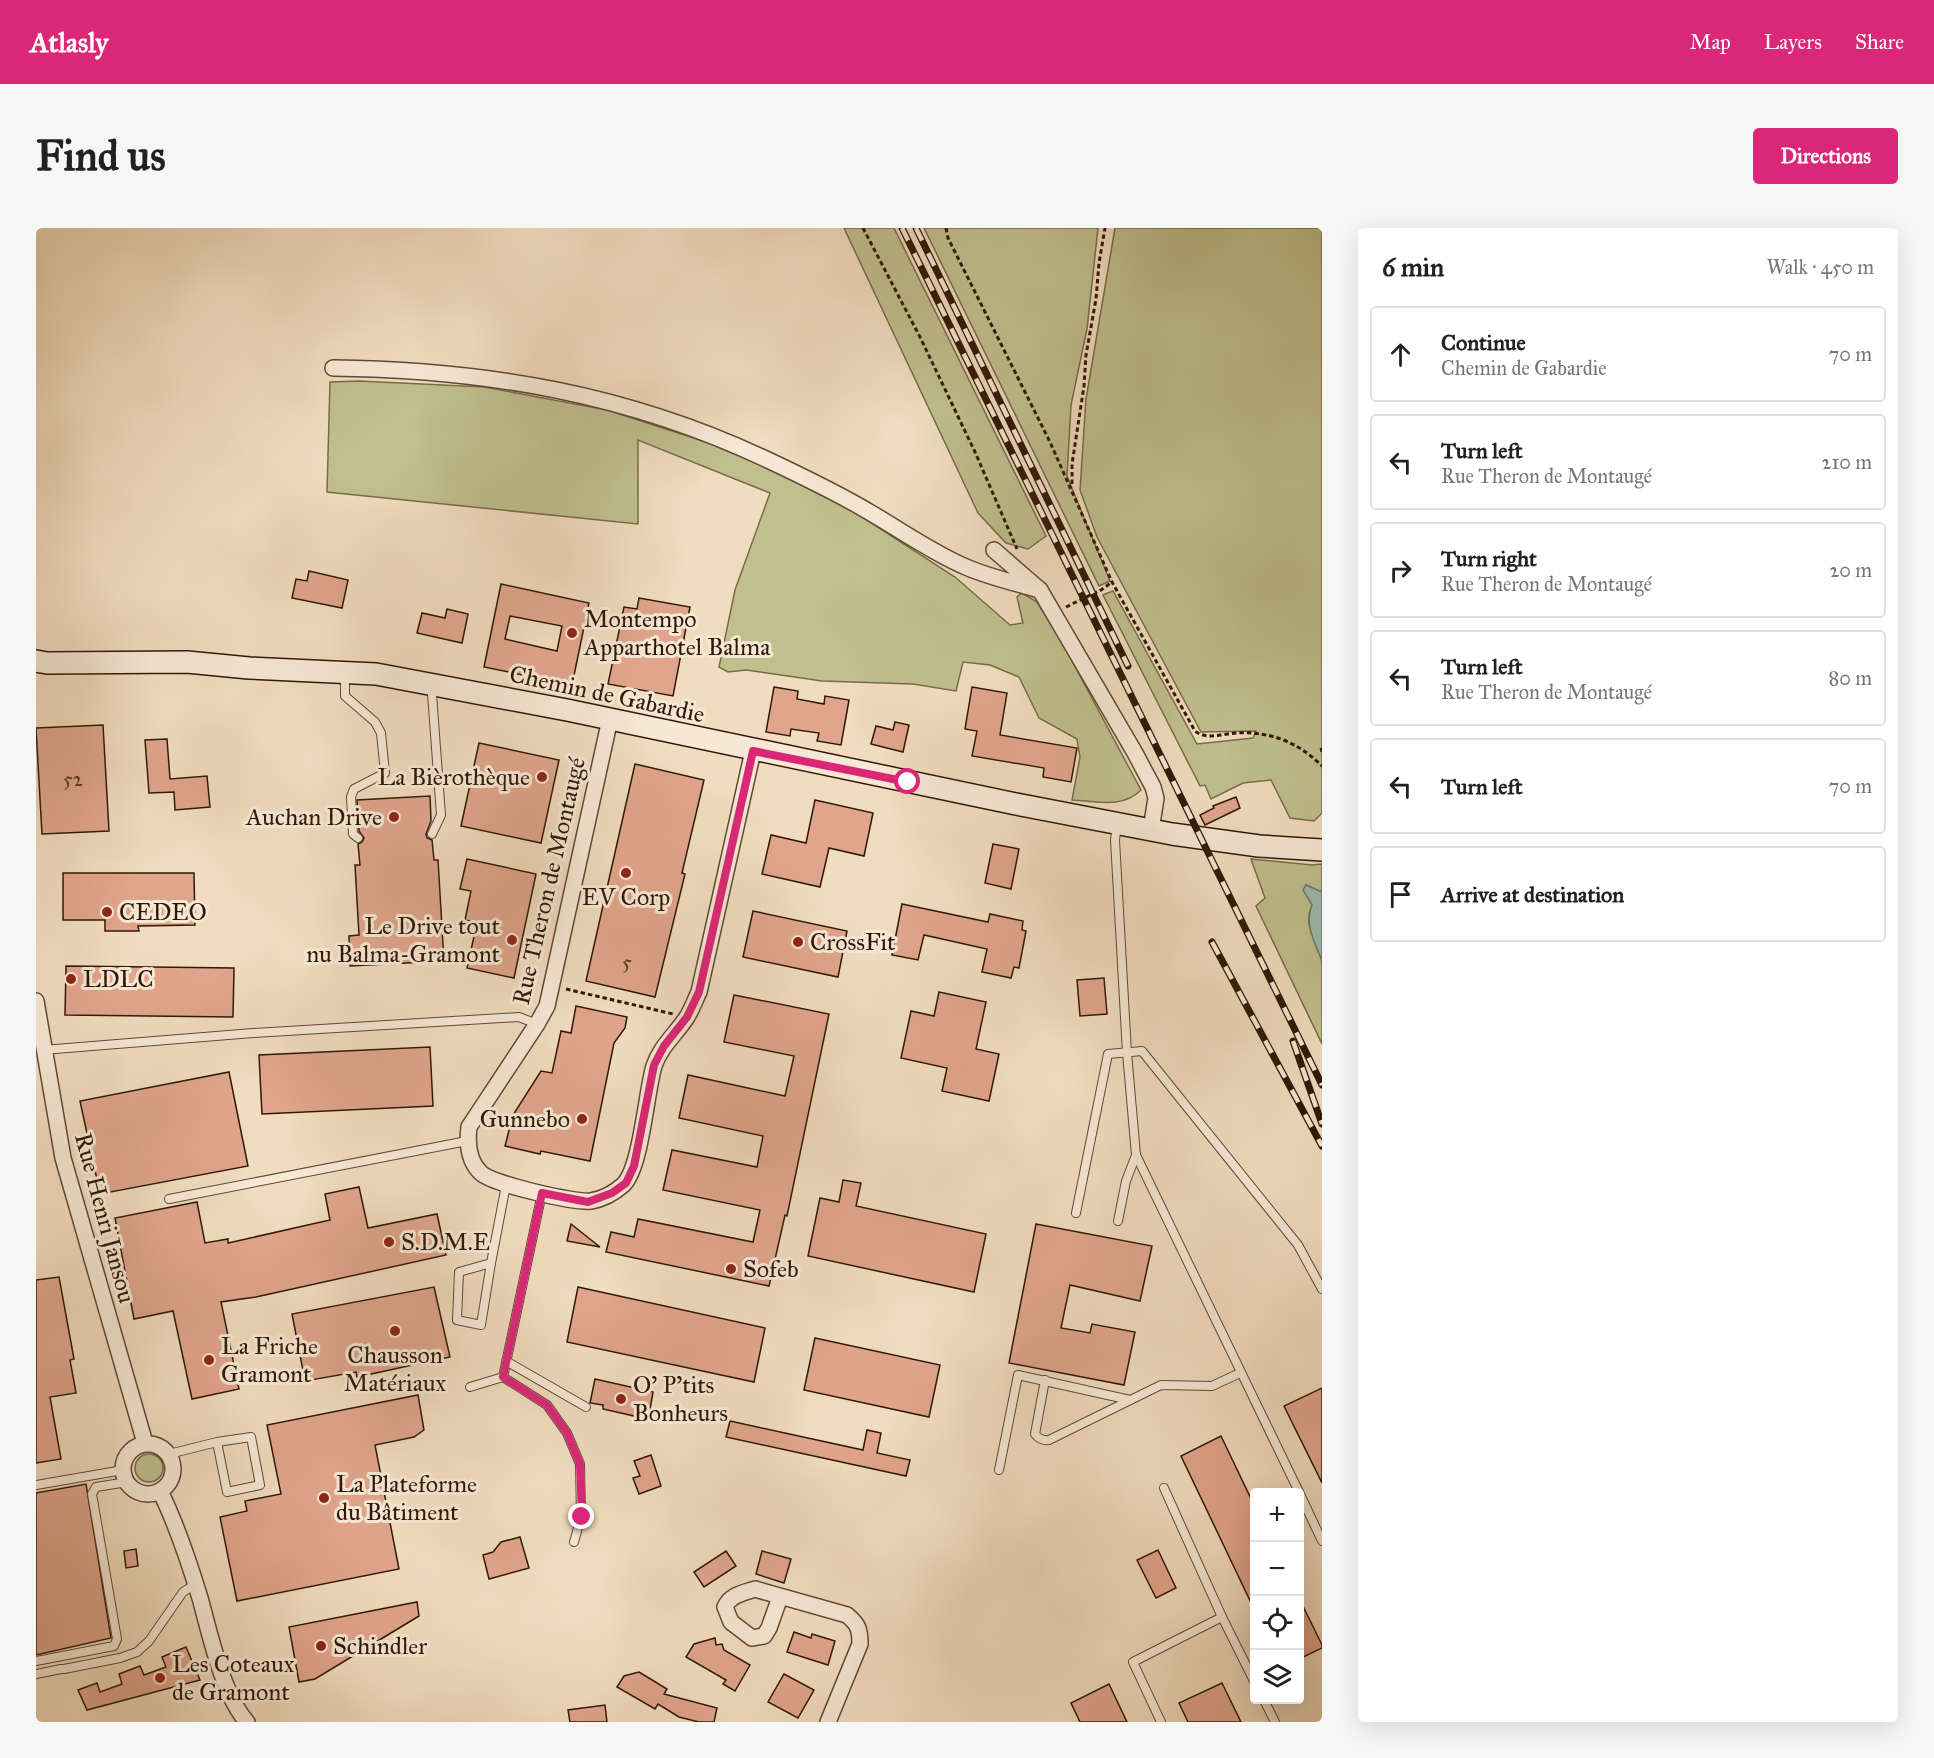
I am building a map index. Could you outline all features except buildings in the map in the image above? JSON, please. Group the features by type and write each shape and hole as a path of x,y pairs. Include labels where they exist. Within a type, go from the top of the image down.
{"street":[{"path":"333,368 398,369 479,377 534,385 610,401 652,414 710,434 772,462 866,510 963,566 1040,590"},
{"path":"994,549 1040,590 1153,787 1156,798 1151,830"},
{"name":"Chemin de Gabardie","path":"40,664 175,662 376,674 610,719 753,751 1151,830 1259,846 1322,850"},
{"name":"Rue Theron de Montaugé","path":"467,1142 469,1127 547,1006 610,719"},
{"path":"467,1142 472,1162 481,1174 494,1182 588,1202 612,1193 626,1183 634,1166 654,1065 664,1046 687,1017 699,992 753,751"},
{"name":"Rue Henri Jansou","path":"36,1001 63,1158 144,1443"},
{"path":"144,1443 158,1445 169,1454 173,1470 167,1486 160,1491 145,1494 132,1488 125,1476 126,1456 144,1443"},
{"path":"160,1491 172,1516 196,1584 225,1680 238,1713 247,1722"},
{"path":"780,1597 847,1616 857,1623 860,1631 860,1644 828,1722"}],"lane":[{"path":"345,671 345,696 375,722 381,732 385,773 354,789 351,797 353,834 358,838"},
{"path":"432,834 441,815 432,694 434,684"},
{"path":"1117,823 1115,840 1127,1053 1136,1155 1297,1488"},
{"path":"43,1050 253,1033 519,1017 537,1024"},
{"path":"1076,1213 1108,1054 1142,1051 1292,1237 1322,1289"},
{"path":"169,1199 467,1142"},
{"path":"1119,1221 1126,1181 1136,1155"},
{"path":"491,1263 459,1272 457,1320 481,1325 506,1185"},
{"path":"503,1377 542,1193"},
{"path":"506,1361 586,1407"},
{"path":"1045,1380 1035,1434 1038,1438 1049,1440 1161,1385 1212,1386 1240,1372"},
{"path":"999,1470 1018,1375 1130,1400"},
{"path":"470,1387 503,1377 547,1405 567,1433 580,1464 582,1517 574,1542"},
{"path":"169,1454 217,1442 251,1437 260,1485 227,1492 217,1442"},
{"path":"36,1485 125,1476"},
{"path":"36,1661 114,1646 117,1639 92,1494 96,1487 125,1476"},
{"path":"1164,1488 1250,1673"},
{"path":"1304,1503 1322,1540"},
{"path":"36,1674 120,1658 136,1652 149,1641 183,1592 196,1584"},
{"path":"1161,1722 1132,1662 1222,1617"},
{"path":"1266,1704 1275,1722"}],"path":[{"path":"863,228 920,338 994,495 1011,538 1021,555"},
{"path":"946,228 948,238 1072,488 1112,582 1195,731 1200,735 1210,736 1247,733 1279,738 1308,752 1322,766"},
{"path":"1072,488 1071,464 1105,228"},
{"path":"1054,614 1112,582"},
{"path":"552,986 687,1017"}],"shaded area":[{"path":"844,228 894,228 1046,536 1028,549 1006,543 978,513"},
{"path":"924,228 1098,228 1087,329 1071,405 1067,476 1110,581 1099,586"},
{"path":"1115,228 1322,228 1322,813 1314,821 1290,818 1271,780 1243,783 1211,799 1205,785 1200,786 1103,595 1113,591 1197,744 1253,738 1256,731 1201,732 1097,537 1080,490 1086,399"},
{"path":"359,381 484,387 607,410 728,449 845,506 955,577 1010,625 1023,623 1017,597 1022,593 1037,602 1063,644 1141,790 1126,800 1117,802 1072,800 1080,757 1077,739 1039,718 1019,677 990,665 963,662 956,691 913,684 822,681 746,670 728,672 719,667 735,590 770,493 638,440 638,524 327,492 330,382"},
{"path":"1251,859 1322,864 1322,892 1306,885 1312,905 1309,913 1310,928 1322,963 1322,1044 1256,906 1265,898"},
{"path":"1306,885 1322,892 1322,961 1310,926 1312,905 1303,890"},
{"path":"149,1454 159,1458 163,1468 159,1478 149,1482 139,1478 135,1468 139,1458"}],"railway":[{"path":"902,228 1322,1085"},
{"path":"916,228 1128,666"},
{"path":"1212,942 1322,1146"},
{"path":"1293,1041 1322,1124"}],"place":[{"name":"Montempo Apparthotel Balma","path":"572,633"},
{"name":"La Bièrothèque","path":"542,777"},
{"name":"Auchan Drive","path":"394,817"},
{"name":"EV Corp","path":"626,873"},
{"name":"CEDEO","path":"107,912"},
{"name":"Le Drive tout nu Balma-Gramont","path":"512,940"},
{"name":"CrossFit","path":"798,942"},
{"name":"LDLC","path":"71,979"},
{"name":"Gunnebo","path":"582,1119"},
{"name":"S.D.M.E","path":"389,1242"},
{"name":"Sofeb","path":"731,1269"},
{"name":"Chausson Matériaux","path":"395,1331"},
{"name":"La Friche Gramont","path":"209,1360"},
{"name":"O' P'tits Bonheurs","path":"621,1399"},
{"name":"La Plateforme du Bâtiment","path":"324,1498"},
{"name":"Schindler","path":"321,1646"},
{"name":"Les Coteaux de Gramont","path":"160,1678"}],"route":[{"path":"582,1517 580,1464 567,1433 547,1405 503,1377 542,1193 588,1202 612,1193 626,1183 634,1166 654,1065 664,1046 687,1017 699,992 753,751 908,782"}]}
